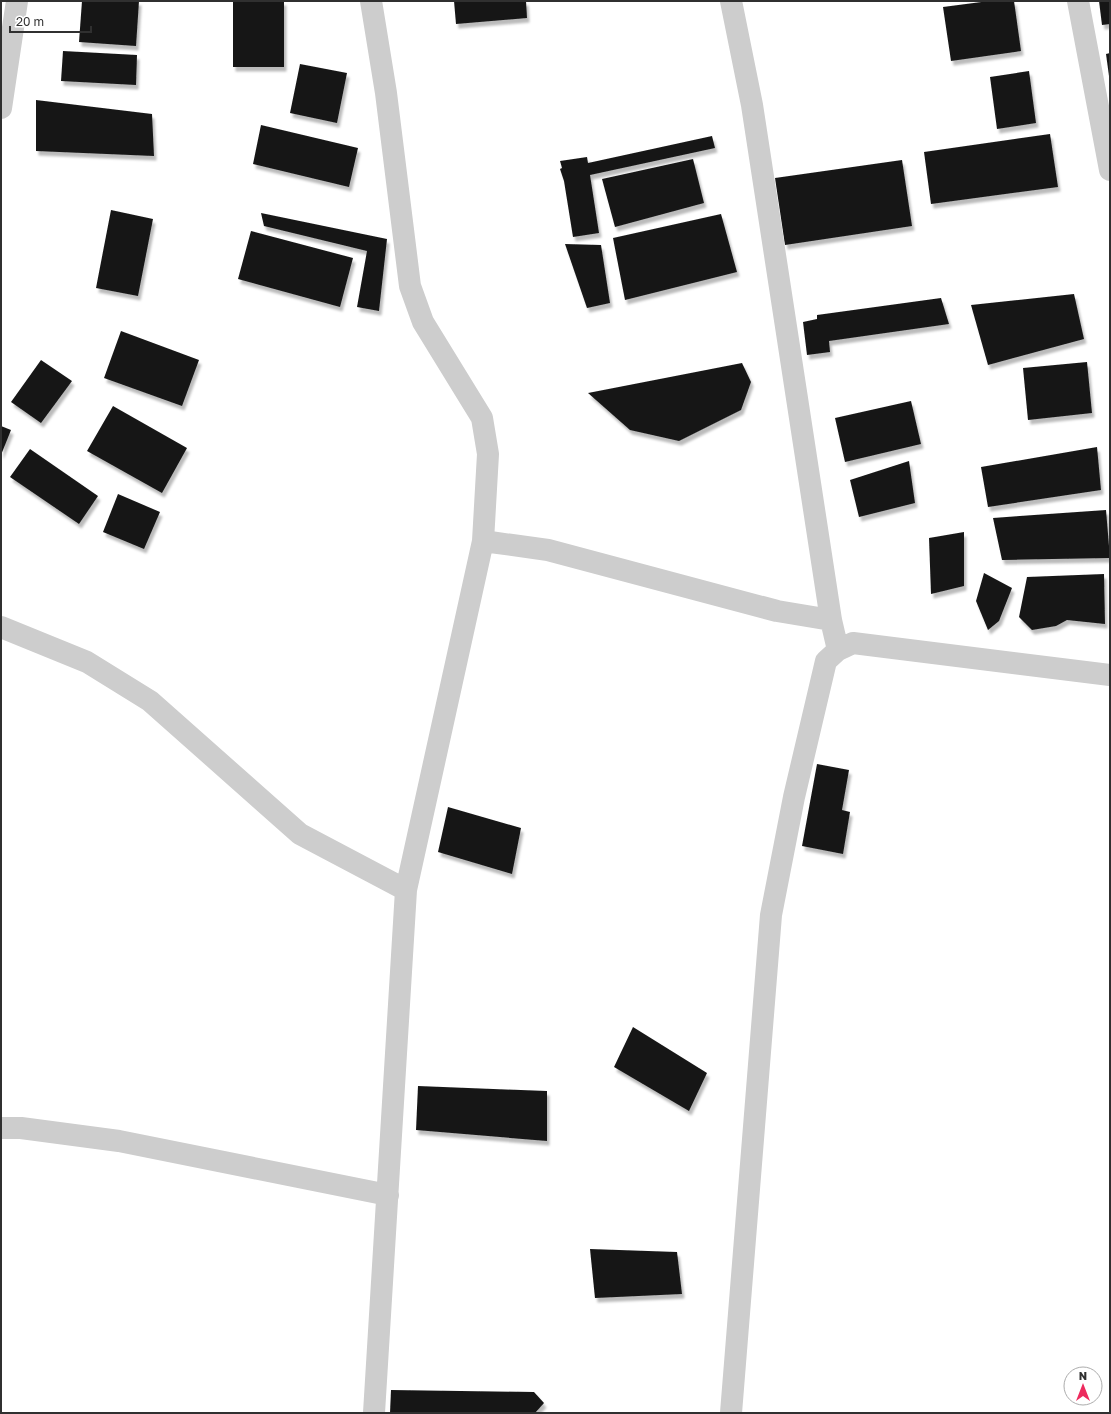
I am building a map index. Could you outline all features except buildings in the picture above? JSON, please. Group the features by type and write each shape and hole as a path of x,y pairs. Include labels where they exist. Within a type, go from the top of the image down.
{"street":[{"path":"1,108 17,1"},
{"path":"371,1 386,93 410,286 423,322 482,418 488,454 483,541 406,890 374,1413"},
{"path":"731,1 752,105 831,620 838,650"},
{"path":"1078,1 1110,170"},
{"path":"483,541 548,550 776,611 831,620"},
{"path":"1,627 87,662 150,701 300,834 406,890"},
{"path":"730,1413 771,915 794,797 826,661 838,650 853,644 1110,675"},
{"path":"1,1128 21,1128 119,1141 388,1195"}]}
